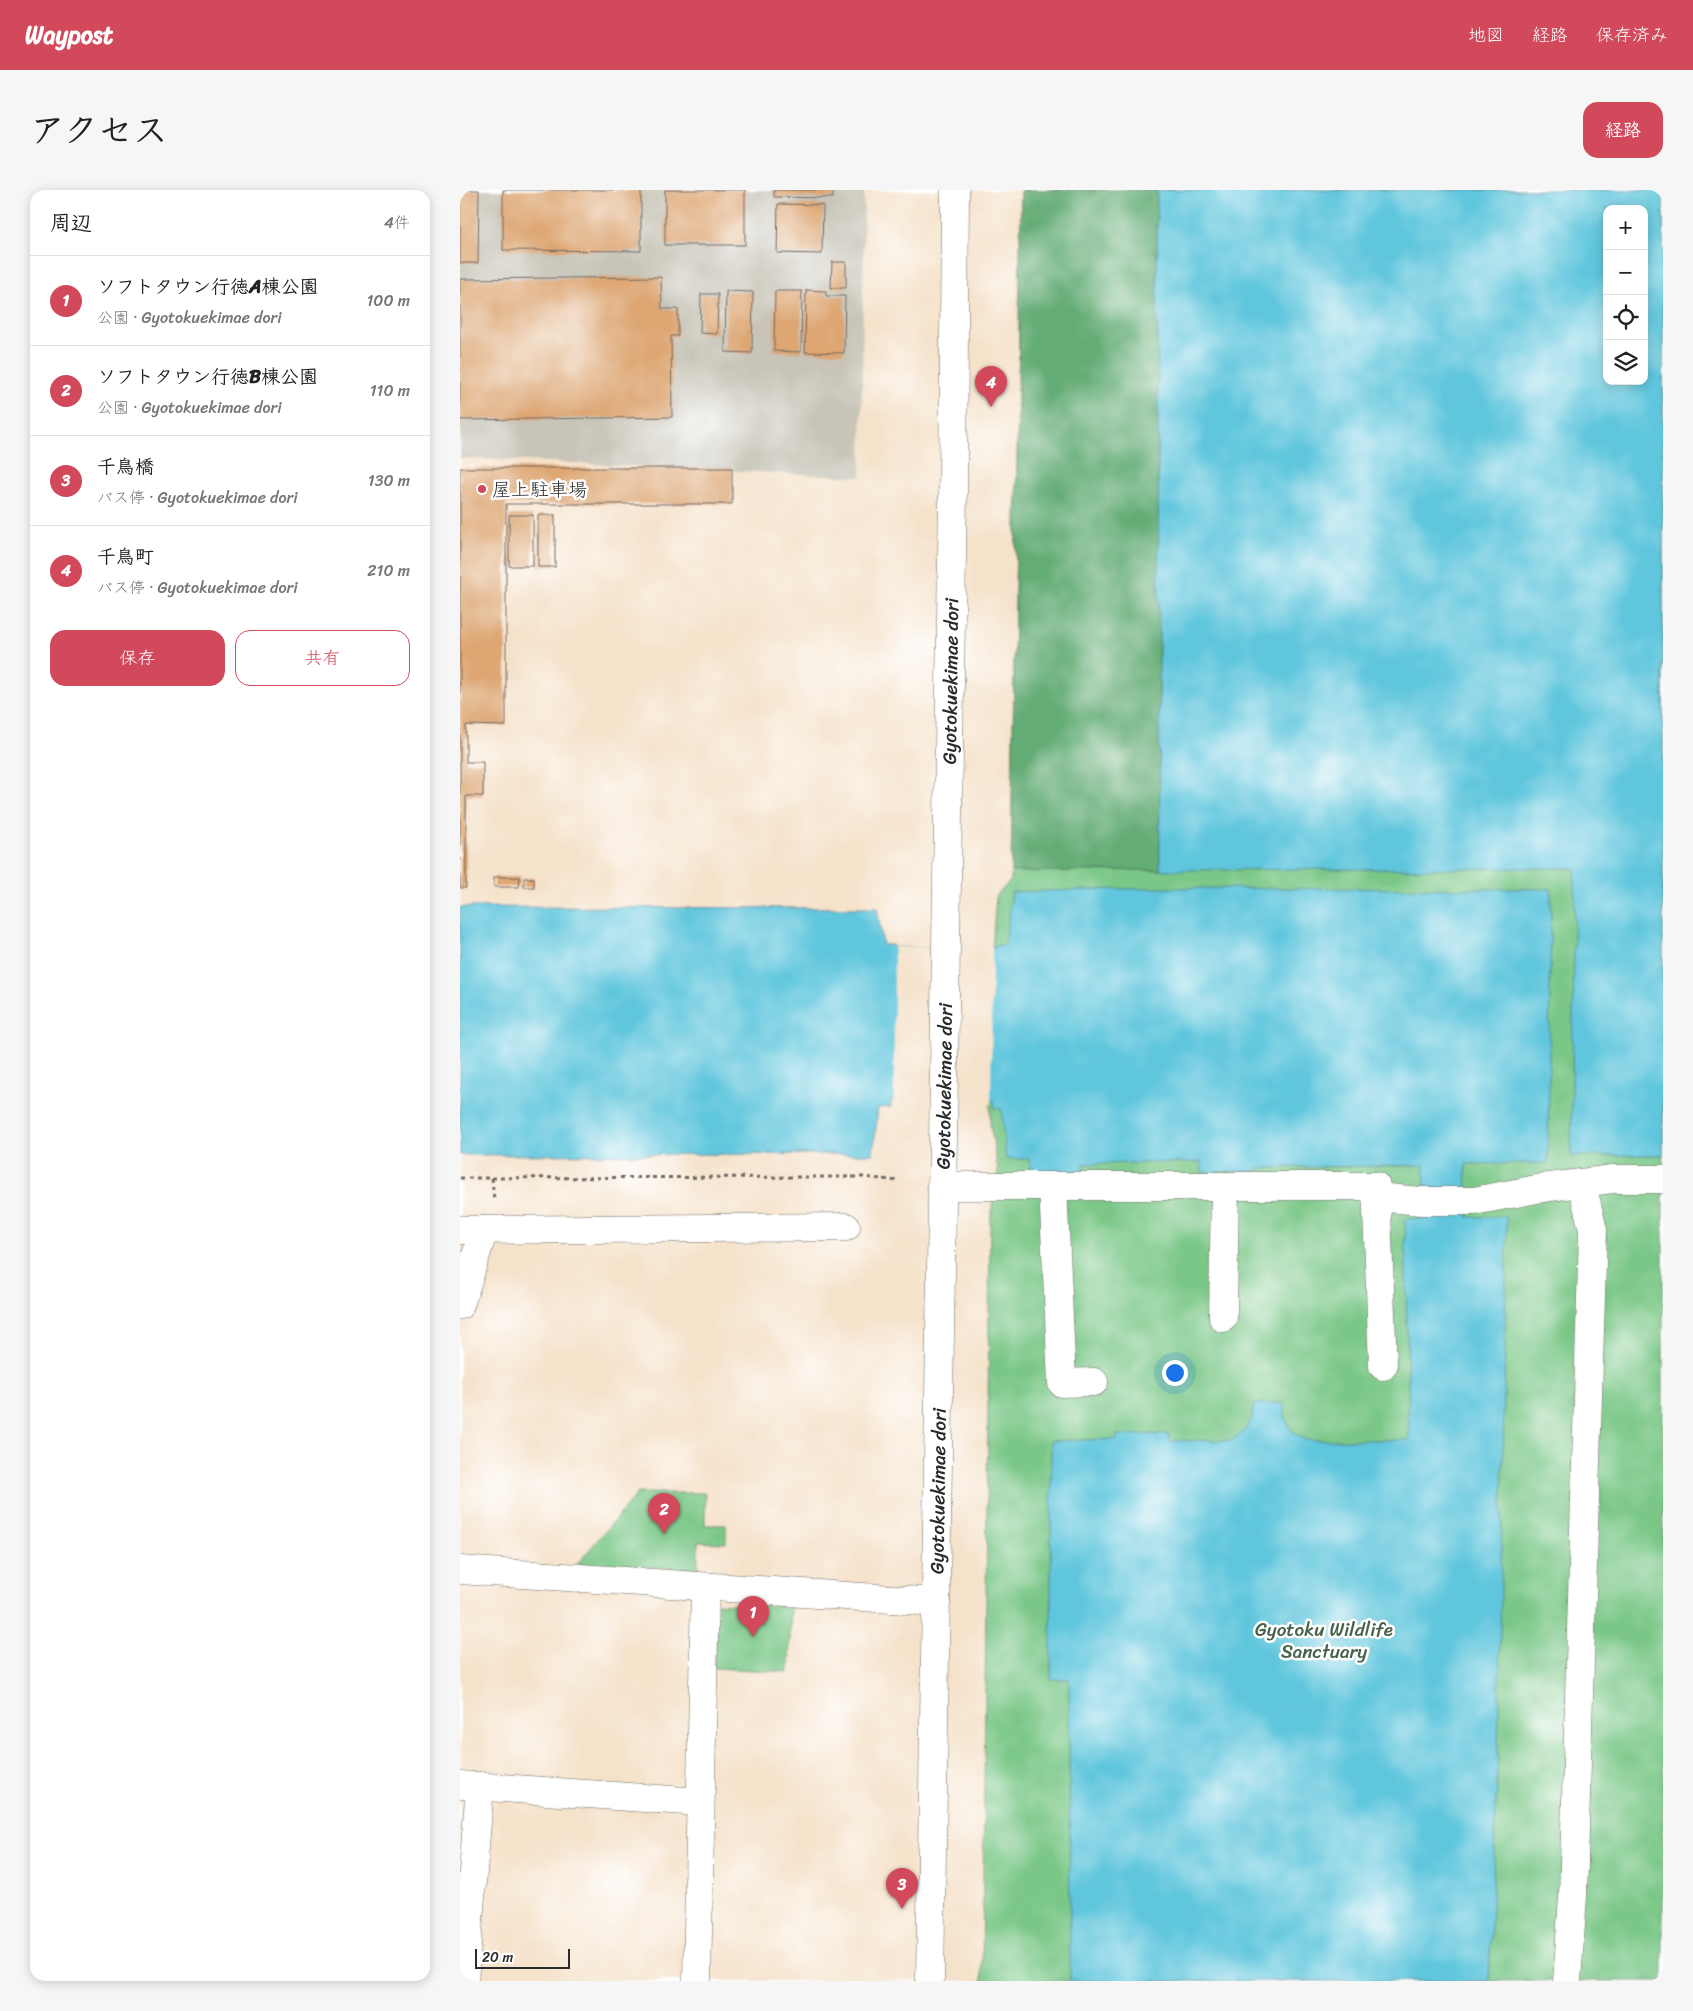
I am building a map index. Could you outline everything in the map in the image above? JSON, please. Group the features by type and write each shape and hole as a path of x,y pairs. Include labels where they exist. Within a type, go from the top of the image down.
{"street":[{"name":"Gyotokuekimae dori","path":"930,1981 953,491 955,190"},
{"path":"1376,1197 1421,1201 1474,1201 1542,1188 1612,1179 1663,1178"},
{"path":"1567,1981 1574,1896 1593,1230 1582,1184"},
{"path":"941,1186 1376,1186 1383,1366"},
{"path":"1053,1186 1062,1383 1094,1382"},
{"path":"1224,1186 1224,1318"},
{"path":"460,1305 472,1230 846,1227"},
{"path":"460,1570 936,1602"},
{"path":"697,1981 705,1587"},
{"path":"464,1981 470,1786 700,1802"}],"path":[{"path":"460,1178 854,1177 899,1181"}],"shaded area":[{"path":"460,190 864,190 861,477 460,458"}],"green space":[{"name":"Gyotoku Wildlife Sanctuary","path":"1021,190 1663,190 1663,1981 982,1981 990,1221 998,1170 990,1124 992,948 996,896 1011,880"},
{"path":"1021,190 1157,190 1160,870 1011,872"},
{"path":"638,1493 705,1493 705,1525 726,1525 726,1543 698,1542 698,1569 577,1564"},
{"path":"717,1603 791,1606 789,1672 714,1668"}],"water":[{"path":"1157,190 1663,190 1663,1155 1571,1156 1575,868 1160,870"},
{"path":"1160,888 1551,889 1548,1163 1466,1164 1468,1217 1507,1217 1498,1755 1489,1981 1070,1981 1069,1679 1051,1679 1051,1441 1117,1439 1117,1435 1169,1434 1170,1441 1230,1440 1241,1434 1248,1426 1252,1416 1253,1404 1284,1403 1285,1416 1291,1430 1306,1440 1409,1440 1405,1219 1427,1218 1424,1165 1258,1168 1258,1171 1202,1172 1201,1162 1084,1164 1083,1173 1031,1173 1029,1159 1006,1159 1001,1109 994,1108 994,1101 891,1100 891,1107 878,1108 873,1154 460,1155 460,907 877,908 883,945 892,945 893,947 993,949 993,946 1005,945 1012,892"}],"pier":[{"path":"894,947 992,948 991,1104 894,1102"}],"building":[{"path":"460,190 479,190 478,263 460,263"},
{"path":"503,190 641,190 641,251 503,250"},
{"path":"665,190 745,190 745,245 665,245"},
{"path":"774,190 833,190 833,198 774,197"},
{"path":"778,204 823,205 822,254 777,253"},
{"path":"832,262 846,262 846,288 831,288"},
{"path":"661,277 662,309 678,309 678,336 671,336 672,417 460,420 460,279"},
{"path":"806,290 826,291 826,296 845,296 844,353 805,352"},
{"path":"726,291 753,292 752,353 725,352"},
{"path":"775,291 802,291 801,352 774,351"},
{"path":"701,294 718,294 717,334 700,333"},
{"path":"460,468 732,468 732,504 506,504 506,726 466,725 466,762 483,762 483,796 466,796 466,888 460,888"},
{"path":"509,515 533,515 533,566 509,566"},
{"path":"538,515 555,515 555,567 538,567"},
{"path":"494,877 520,877 519,887 494,887"},
{"path":"524,878 534,878 534,887 524,887"}],"place":[{"name":"千鳥町","path":"991,407"},
{"name":"屋上駐車場","path":"482,489"},
{"name":"ソフトタウン行徳B棟公園","path":"664,1534"},
{"name":"ソフトタウン行徳A棟公園","path":"753,1637"},
{"name":"千鳥橋","path":"902,1909"}]}
